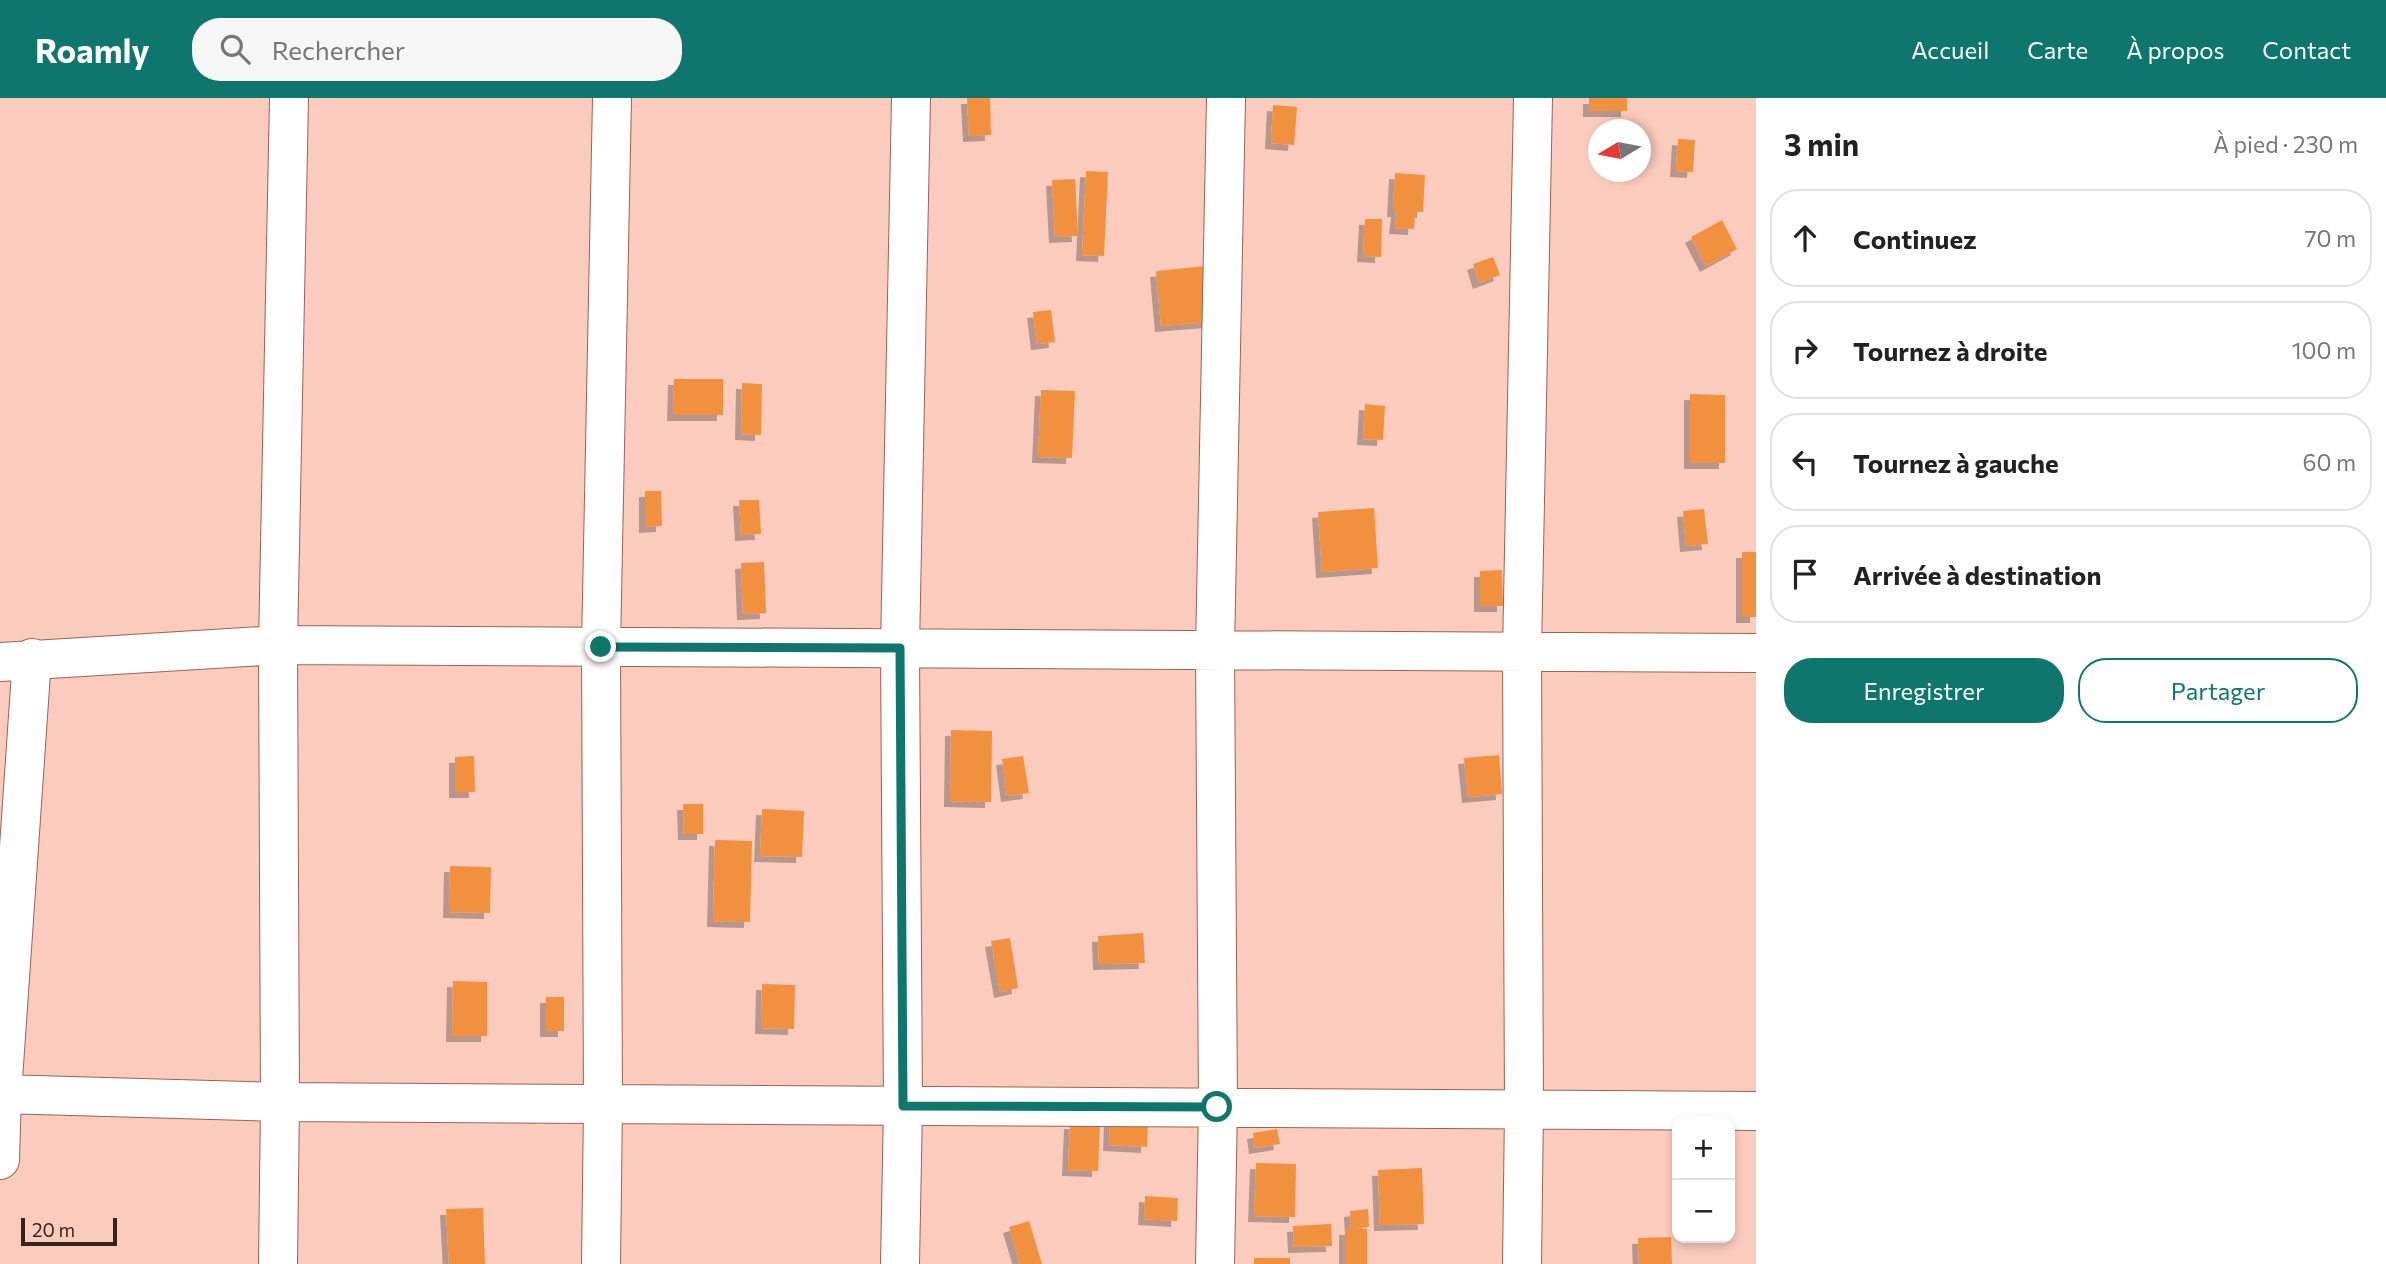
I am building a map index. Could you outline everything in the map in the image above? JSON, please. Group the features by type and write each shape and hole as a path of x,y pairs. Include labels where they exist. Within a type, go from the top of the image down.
{"street":[{"path":"278,1264 278,645 289,98"},
{"path":"601,1264 601,647 612,98"},
{"path":"900,1264 903,1106 900,648 911,98"},
{"path":"1215,1264 1215,650 1226,98"},
{"path":"1522,1264 1522,652 1533,98"},
{"path":"0,1160 16,660 278,645 1756,653"},
{"path":"1,1094 280,1102 1756,1111"}],"building":[{"path":"967,98 990,98 991,135 969,136"},
{"path":"1589,98 1627,98 1627,111 1589,111"},
{"path":"1273,105 1297,107 1294,145 1271,143"},
{"path":"1678,139 1695,140 1693,172 1676,171"},
{"path":"1086,171 1108,172 1104,256 1082,255"},
{"path":"1395,173 1425,175 1423,212 1415,212 1414,229 1395,228"},
{"path":"1075,179 1078,236 1055,237 1052,180"},
{"path":"1365,219 1382,219 1381,257 1363,256"},
{"path":"1722,220 1737,249 1706,266 1691,237"},
{"path":"1493,257 1500,275 1479,283 1473,264"},
{"path":"1206,266 1210,322 1161,326 1156,271"},
{"path":"1051,310 1055,342 1037,344 1033,312"},
{"path":"674,379 723,379 723,415 673,415"},
{"path":"742,383 762,384 761,435 741,434"},
{"path":"1041,390 1075,391 1072,458 1038,457"},
{"path":"1690,394 1725,395 1725,463 1690,463"},
{"path":"1365,404 1385,406 1383,440 1363,439"},
{"path":"645,491 661,491 662,526 645,527"},
{"path":"739,500 759,500 761,534 741,535"},
{"path":"1374,508 1378,568 1322,572 1318,512"},
{"path":"1704,509 1708,544 1686,546 1683,511"},
{"path":"1742,552 1756,552 1756,617 1742,617"},
{"path":"764,562 766,613 743,614 741,563"},
{"path":"1502,570 1503,606 1480,606 1480,571"},
{"path":"951,730 992,731 991,802 950,801"},
{"path":"1499,755 1502,794 1468,797 1464,758"},
{"path":"474,756 475,792 455,792 455,757"},
{"path":"1023,756 1029,793 1007,796 1002,759"},
{"path":"683,804 703,804 703,834 684,834"},
{"path":"762,809 804,811 802,857 760,856"},
{"path":"715,840 752,841 750,922 713,921"},
{"path":"450,866 491,867 490,913 449,912"},
{"path":"1143,933 1145,963 1099,964 1098,936"},
{"path":"1010,938 1018,988 1000,992 991,941"},
{"path":"453,981 487,982 487,1036 452,1036"},
{"path":"762,984 795,985 794,1029 761,1028"},
{"path":"546,997 564,997 564,1031 546,1031"},
{"path":"1110,1119 1148,1122 1147,1147 1109,1145"},
{"path":"1070,1123 1100,1124 1098,1171 1068,1170"},
{"path":"1277,1129 1280,1144 1255,1148 1253,1133"},
{"path":"1256,1163 1296,1164 1295,1217 1254,1216"},
{"path":"1422,1168 1424,1224 1380,1225 1378,1170"},
{"path":"1145,1196 1178,1198 1177,1221 1144,1219"},
{"path":"483,1208 485,1264 449,1264 446,1209"},
{"path":"1368,1209 1369,1227 1357,1228 1367,1229 1367,1264 1345,1264 1345,1229 1351,1229 1350,1211"},
{"path":"1029,1221 1042,1264 1020,1264 1009,1227"},
{"path":"1331,1224 1332,1246 1294,1247 1293,1226"},
{"path":"1671,1237 1672,1264 1639,1264 1638,1238"},
{"path":"1254,1258 1290,1258 1290,1264 1254,1264"}],"route":[{"path":"601,647 900,648 903,1106 1217,1107"}]}
